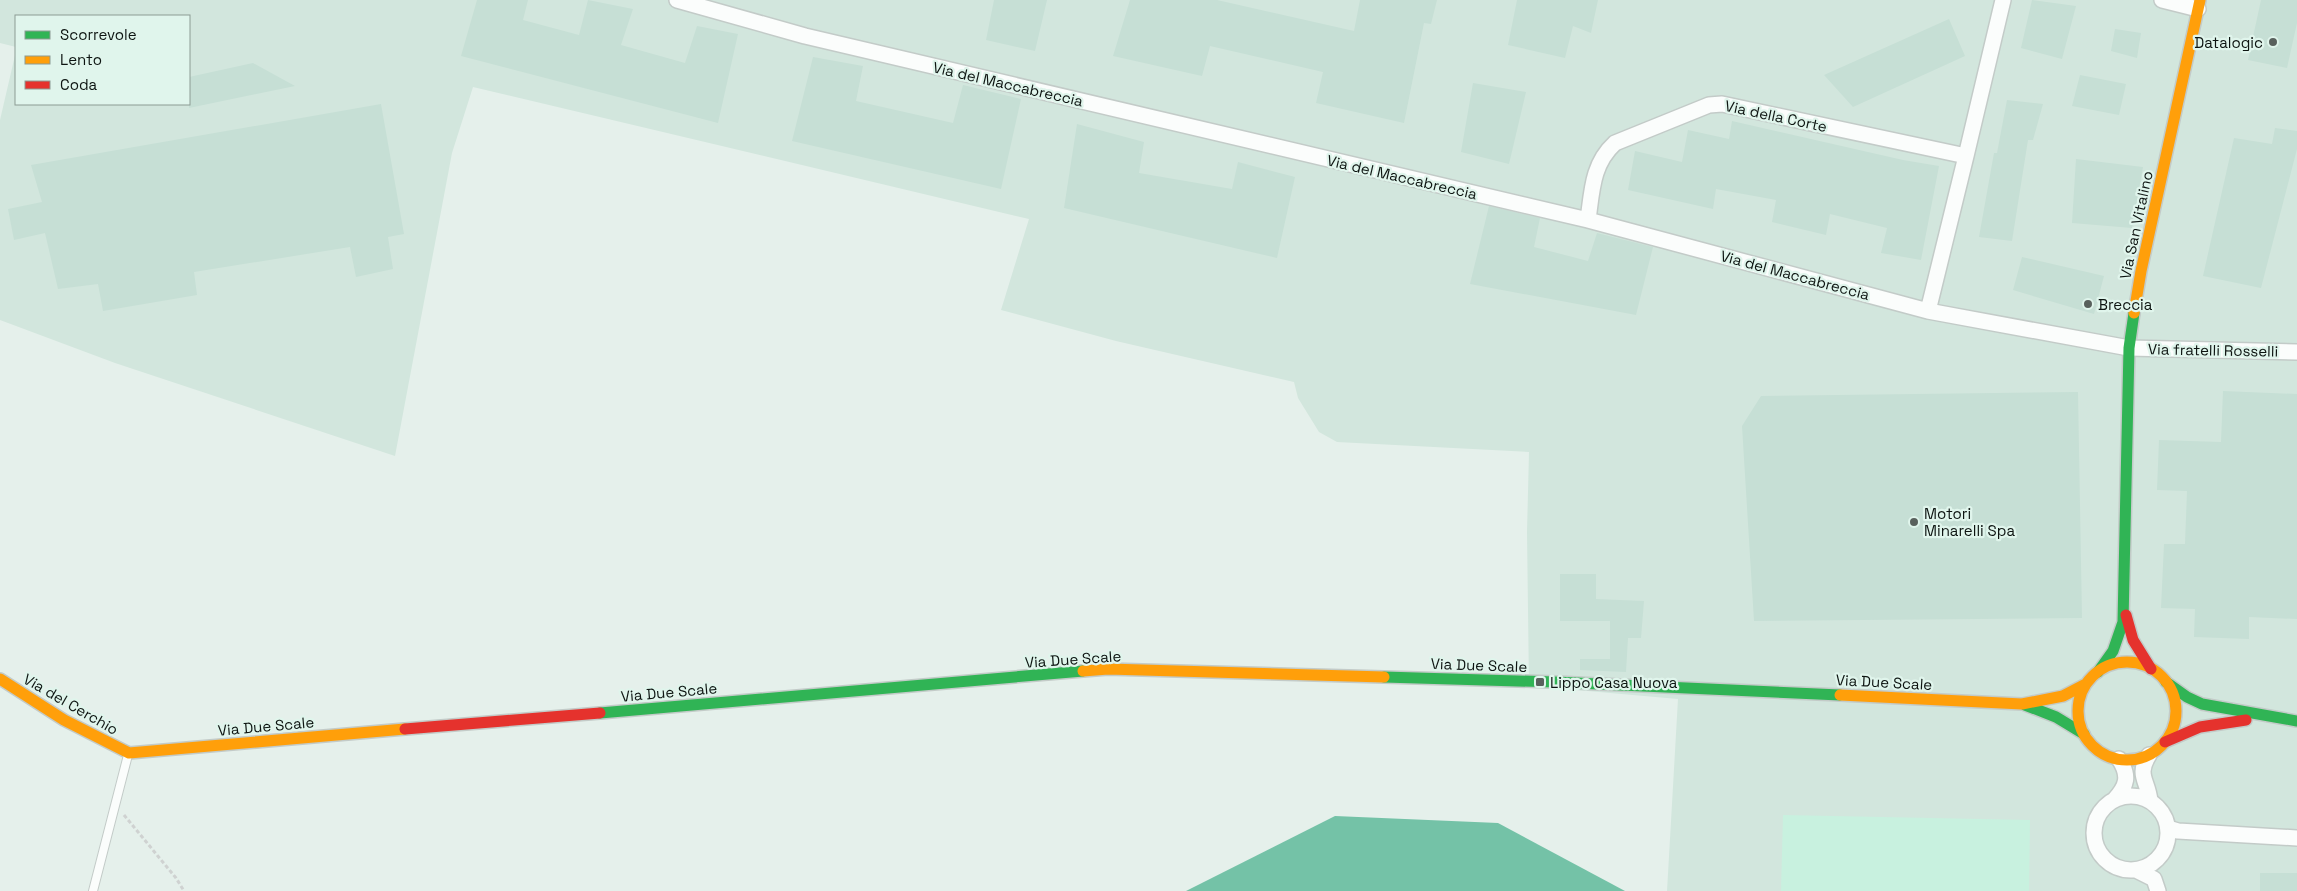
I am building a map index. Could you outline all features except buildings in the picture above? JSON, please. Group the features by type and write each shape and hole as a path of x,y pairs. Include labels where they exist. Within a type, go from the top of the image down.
{"street":[{"name":"Via del Maccabreccia","path":"677,0 805,36 1588,220 1928,311 2129,348"},
{"path":"1928,311 2004,0"},
{"path":"2162,0 2199,4"},
{"name":"Via San Vitalino","path":"2098,672 2113,651 2120,635 2124,610 2129,348 2141,270 2199,4"},
{"name":"Via della Corte","path":"1588,220 1594,172 1606,152 1615,143 1709,105 1722,104 1966,156"},
{"name":"Via fratelli Rosselli","path":"2129,348 2297,352"},
{"name":"Via San Vitalino","path":"2124,610 2133,640 2151,669"},
{"path":"2149,755 2129,760 2103,754 2092,745 2084,734 2079,722 2080,696 2086,684 2098,672 2110,665 2124,662 2138,663 2151,669 2187,698 2202,704 2297,721"},
{"name":"Via Due Scale","path":"129,753 1108,669 1575,683 2022,704 2064,696 2086,684"},
{"name":"Via del Cerchio","path":"0,679 64,720 129,753"},
{"path":"2165,742 2171,733 2176,712 2173,696 2166,682"},
{"name":"Via Due Scale","path":"2022,704 2072,724 2084,734"},
{"path":"2150,801 2142,776 2142,765 2149,755 2165,742 2200,727 2241,720 2278,719"},
{"path":"2119,759 2125,768 2127,777 2125,788 2098,816 2095,838 2102,854 2114,866 2136,870 2154,879 2158,891"},
{"path":"2114,800 2132,796 2150,801 2162,812 2168,828 2168,840 2164,851 2157,860 2148,866 2136,870"},
{"path":"2168,828 2178,831 2297,838"}],"lane":[{"path":"93,891 129,753"}],"path":[{"path":"115,804 176,878 184,891"}],"shaded area":[{"path":"0,0 2297,0 2297,891 1667,891 1678,699 1565,689 1529,688 1527,532 1529,452 1337,442 1319,432 1298,398 1294,382 1116,341 1001,310 1029,219 473,87 452,153 395,456 115,363 0,320 0,120 15,55 15,105 190,105 190,15 15,15 15,47 0,43"},
{"path":"1783,815 2030,820 2029,891 1781,891"},
{"path":"1335,816 1498,823 1625,891 1186,891"}],"traffic: fast":[{"path":"2098,672 2113,651 2123,622 2129,348 2134,313"},
{"path":"600,713 1083,671"},
{"path":"1384,677 1555,682 1840,695"},
{"path":"2166,682 2187,697 2202,704 2297,721"},
{"path":"2025,705 2056,717 2084,734"}],"traffic: slow":[{"path":"2134,313 2141,271 2200,0"},
{"path":"2127,662 2146,666 2161,677 2172,692 2176,711 2172,730 2161,745 2146,756 2127,760 2108,756 2093,745 2082,730 2078,711 2082,692 2093,677 2108,666 2127,662"},
{"path":"1083,671 1108,669 1384,677"},
{"path":"0,679 64,720 129,753 405,729"},
{"path":"1840,695 2022,704 2063,696 2086,684"}],"traffic: jam":[{"path":"2126,615 2133,640 2151,669"},
{"path":"405,729 600,713"},
{"path":"2165,742 2200,727 2246,720"}],"place":[{"name":"Datalogic","path":"2273,42"},
{"name":"Breccia","path":"2088,304"},
{"name":"Motori Minarelli Spa","path":"1914,522"},
{"name":"Lippo Casa Nuova","path":"1540,682"}]}
